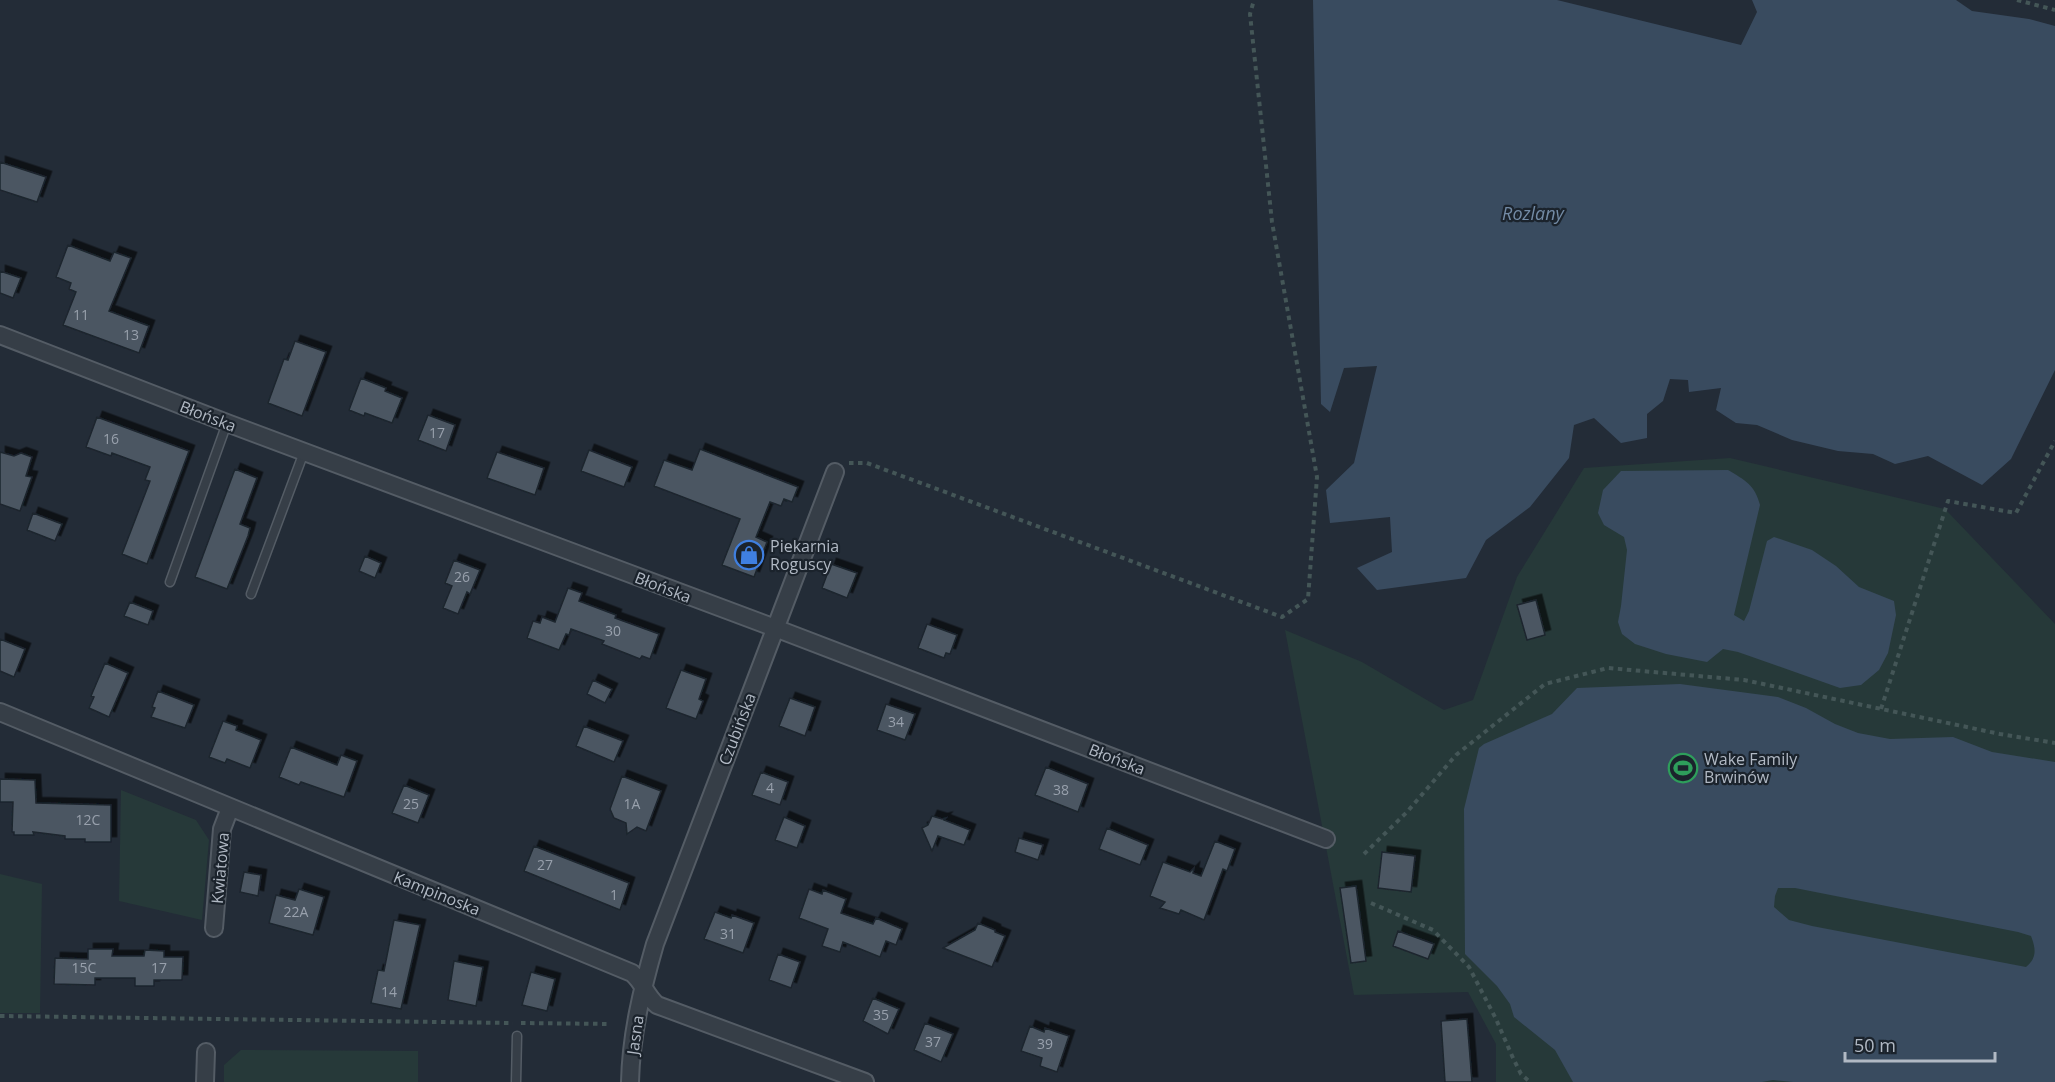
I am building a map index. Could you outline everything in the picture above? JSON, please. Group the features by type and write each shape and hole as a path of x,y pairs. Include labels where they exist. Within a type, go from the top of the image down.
{"street":[{"name":"Błońska","path":"0,335 1326,839"},
{"name":"Czubińska","path":"644,988 655,944 835,472"},
{"name":"Kampinoska","path":"0,712 632,973 657,1005 865,1082"},
{"name":"Kwiatowa","path":"214,928 222,829 230,808"},
{"name":"Jasna","path":"630,1082 633,1040 644,988"},
{"path":"206,1052 206,1082"}],"lane":[{"path":"170,582 227,423"},
{"path":"250,594 304,452"},
{"path":"516,1082 517,1036"}],"path":[{"path":"835,472 843,462 867,463 1282,617 1308,599 1317,477 1272,222 1250,14 1254,0"},
{"path":"2018,0 2055,10"},
{"path":"1881,709 1948,501 2016,513 2055,441"},
{"path":"1364,854 1407,812 1456,754 1545,684 1608,668 1744,680 2000,734 2055,742"},
{"path":"1371,903 1433,930 1469,967 1521,1074 1530,1082"},
{"path":"0,1016 610,1024"}],"shaded area":[{"name":"Wake Family Brwinów","path":"1730,458 1945,509 2055,624 2055,1082 1496,1082 1496,1044 1468,992 1354,995 1285,630 1362,662 1444,710 1473,700 1517,577 1584,468"},
{"path":"121,790 196,820 209,840 202,920 119,901"},
{"path":"0,874 42,884 40,1013 0,1013"},
{"path":"241,1050 418,1051 418,1082 224,1082 224,1065"}],"water":[{"name":"Rozlany","path":"1313,0 1557,0 1741,45 1757,12 1752,0 1956,0 1972,11 2029,19 2055,26 2055,370 2011,459 1982,485 1928,456 1895,464 1873,454 1838,451 1792,440 1757,425 1736,423 1716,410 1721,388 1689,392 1688,380 1670,379 1663,401 1647,414 1647,438 1621,443 1594,418 1574,425 1569,458 1530,507 1486,540 1466,578 1377,590 1357,568 1392,552 1390,517 1330,523 1326,490 1354,463 1377,366 1344,368 1330,412 1321,404"},
{"path":"1728,470 1748,484 1760,505 1734,615 1744,621 1749,611 1767,541 1774,537 1812,550 1836,566 1859,587 1894,601 1896,615 1888,653 1879,670 1861,685 1840,688 1738,652 1723,649 1707,662 1666,654 1635,644 1622,634 1618,622 1627,550 1624,537 1604,525 1598,513 1603,490 1621,471"},
{"path":"1680,684 1778,697 1858,733 1890,739 1953,737 1992,752 2055,762 2055,1082 1793,1082 1773,1080 1762,1082 1573,1082 1555,1050 1514,1017 1510,1004 1497,986 1465,954 1464,809 1479,748 1552,714 1577,688","holes":["1778,888 1795,888 2018,932 2031,936 2035,949 2034,957 2026,967 1789,920 1774,907 1775,896"]}],"building":[{"path":"0,162 46,177 37,202 0,190"},
{"path":"68,245 110,261 114,252 131,258 109,311 149,326 139,353 63,325 76,292 69,289 71,283 56,277"},
{"path":"0,271 21,278 13,298 0,293"},
{"path":"295,341 326,352 302,416 268,403 284,359 288,360"},
{"path":"361,378 386,388 385,391 402,398 392,423 349,410"},
{"path":"428,415 455,425 446,451 418,440"},
{"path":"97,417 189,451 147,564 122,554 150,481 145,480 150,467 112,453 111,456 86,447"},
{"path":"700,449 798,487 792,502 784,499 781,506 770,502 756,537 767,542 754,577 722,565 740,519 654,486 664,460 692,470"},
{"path":"589,450 632,467 624,487 581,471"},
{"path":"0,452 14,456 21,453 32,457 26,476 32,477 20,511 0,504"},
{"path":"497,452 544,468 535,495 487,478"},
{"path":"235,469 257,478 240,524 250,528 248,536 227,589 195,577"},
{"path":"33,513 62,524 55,541 27,530"},
{"path":"365,556 381,563 375,578 359,571"},
{"path":"454,560 480,570 458,614 443,608 452,586 445,583"},
{"path":"831,564 857,573 847,598 822,588"},
{"path":"568,588 582,593 579,601 616,615 615,618 659,634 650,659 642,656 640,659 602,644 604,641 571,629 569,635 566,634 559,650 527,638 533,621 540,623 542,617 555,622"},
{"path":"1536,600 1545,635 1527,640 1517,605"},
{"path":"130,602 153,611 148,625 124,616"},
{"path":"927,624 957,635 950,654 946,653 944,658 918,648"},
{"path":"0,639 25,649 14,677 0,671"},
{"path":"105,663 128,673 109,717 89,708 94,697 91,696"},
{"path":"681,670 706,679 699,699 703,701 696,719 666,708"},
{"path":"593,680 612,689 605,703 587,694"},
{"path":"158,691 194,705 185,728 151,717"},
{"path":"790,698 815,707 805,736 779,726"},
{"path":"886,704 915,714 905,740 877,730"},
{"path":"223,721 237,726 236,730 261,740 250,768 227,759 225,763 209,757"},
{"path":"584,726 623,741 614,762 576,746"},
{"path":"291,747 337,765 341,755 357,761 344,797 279,777"},
{"path":"1046,767 1088,784 1078,812 1035,795"},
{"path":"761,772 788,782 780,805 752,795"},
{"path":"622,776 661,791 646,831 637,827 627,834 626,823 614,818 610,809"},
{"path":"0,779 35,780 36,803 111,805 111,842 85,842 85,839 65,839 65,836 33,832 34,835 14,835 12,832 13,802 0,802"},
{"path":"404,785 429,795 418,823 392,813"},
{"path":"932,816 946,818 944,820 970,830 964,845 938,836 932,851 922,828 928,825"},
{"path":"784,817 805,826 797,848 775,840"},
{"path":"1107,828 1148,845 1140,865 1099,849"},
{"path":"1019,838 1043,845 1038,860 1015,852"},
{"path":"1215,841 1235,849 1227,871 1223,869 1204,920 1181,910 1179,914 1160,908 1165,902 1150,896 1163,862 1190,872 1194,868 1193,873 1201,876"},
{"path":"534,846 629,883 620,910 524,871"},
{"path":"1382,852 1415,856 1411,892 1378,888"},
{"path":"244,872 261,875 258,896 240,892"},
{"path":"1356,886 1366,961 1351,963 1340,888"},
{"path":"299,889 324,897 313,935 269,923 276,895 295,900"},
{"path":"809,889 822,894 823,890 846,899 841,913 873,924 876,918 902,929 896,945 886,941 880,957 843,942 840,952 822,946 828,929 799,918"},
{"path":"715,912 754,923 743,953 704,939"},
{"path":"394,920 420,925 401,1009 371,1003 378,970 384,971"},
{"path":"978,923 1005,936 992,967 943,948 975,930"},
{"path":"1398,931 1434,944 1428,959 1393,946"},
{"path":"88,949 113,949 112,956 144,956 145,950 164,951 164,957 183,957 182,980 154,980 154,986 135,986 135,978 95,978 95,985 54,984 55,958 88,959"},
{"path":"778,954 800,962 791,988 769,980"},
{"path":"454,961 483,967 476,1006 448,1000"},
{"path":"531,972 555,979 547,1011 522,1005"},
{"path":"873,998 899,1009 888,1034 863,1021"},
{"path":"1467,1019 1472,1082 1445,1082 1441,1021"},
{"path":"925,1023 953,1034 941,1062 914,1050"},
{"path":"1030,1026 1044,1032 1045,1028 1069,1036 1057,1072 1040,1066 1042,1058 1021,1051"}],"place":[{"name":"Piekarnia Roguscy","path":"749,555"},
{"name":"Wake Family Brwinów","path":"1683,768"}]}
